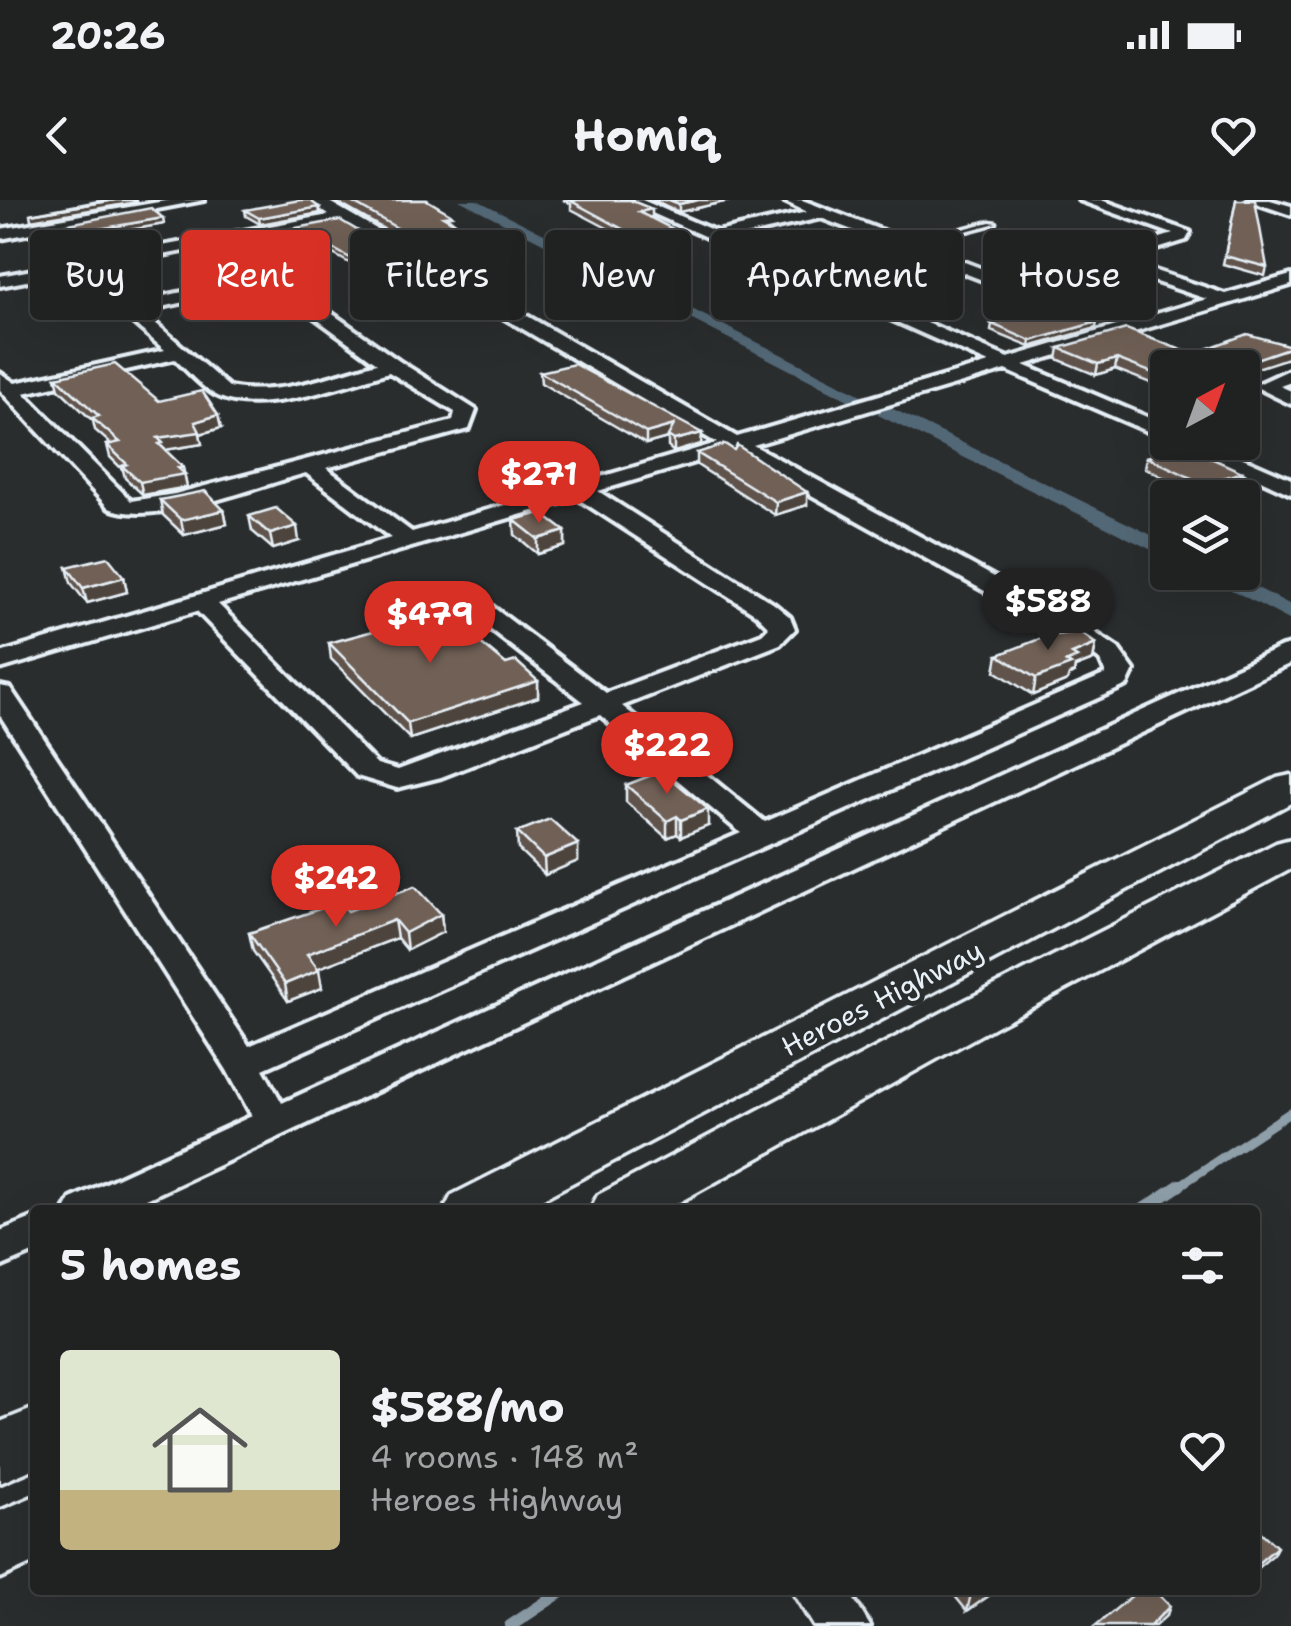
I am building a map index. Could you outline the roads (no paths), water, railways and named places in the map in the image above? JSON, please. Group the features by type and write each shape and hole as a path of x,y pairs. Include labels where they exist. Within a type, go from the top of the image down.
{"main road":[{"name":"Heroes Highway","path":"482,1205 1291,787"},
{"path":"627,1205 979,1014 1291,852"},
{"path":"0,1454 30,1439"},
{"path":"0,1546 30,1530"}],"street":[{"path":"0,234 197,200"},
{"path":"242,1064 1118,679 1121,670 1109,654 1082,635 738,446 315,200"},
{"path":"630,200 711,235"},
{"path":"789,200 866,230"},
{"path":"1086,200 1182,232 1180,237 1156,244"},
{"path":"1254,200 1291,211"},
{"path":"751,230 822,213"},
{"path":"271,230 341,217"},
{"path":"0,281 181,247"},
{"path":"1156,277 1228,301"},
{"path":"0,661 1291,280"},
{"path":"181,299 140,309 135,315 223,391 252,397 392,365"},
{"path":"5,385 117,503 130,508 176,501 462,425 466,410 328,320"},
{"path":"903,320 1150,426"},
{"path":"5,385 177,353"},
{"path":"1260,387 1291,375"},
{"path":"1264,386 1291,398"},
{"path":"1142,423 1150,421"},
{"path":"1229,460 1291,487"},
{"path":"310,466 408,541"},
{"path":"202,602 367,770 382,778 397,779 431,771 771,639 782,629 781,622 765,609 582,491"},
{"path":"481,610 603,704 762,836"},
{"path":"96,1205 1291,653"},
{"path":"0,694 242,1064 274,1122"},
{"path":"0,1250 30,1236"},
{"path":"821,1595 845,1626"}],"lane":[{"path":"963,230 992,223"}],"waterway":[{"path":"466,200 860,399"},
{"path":"885,411 1150,543"},
{"path":"1244,590 1291,614"},
{"path":"1176,1188 1291,1112"},
{"path":"1150,1205 1180,1185"},
{"path":"510,1626 556,1595"}]}
